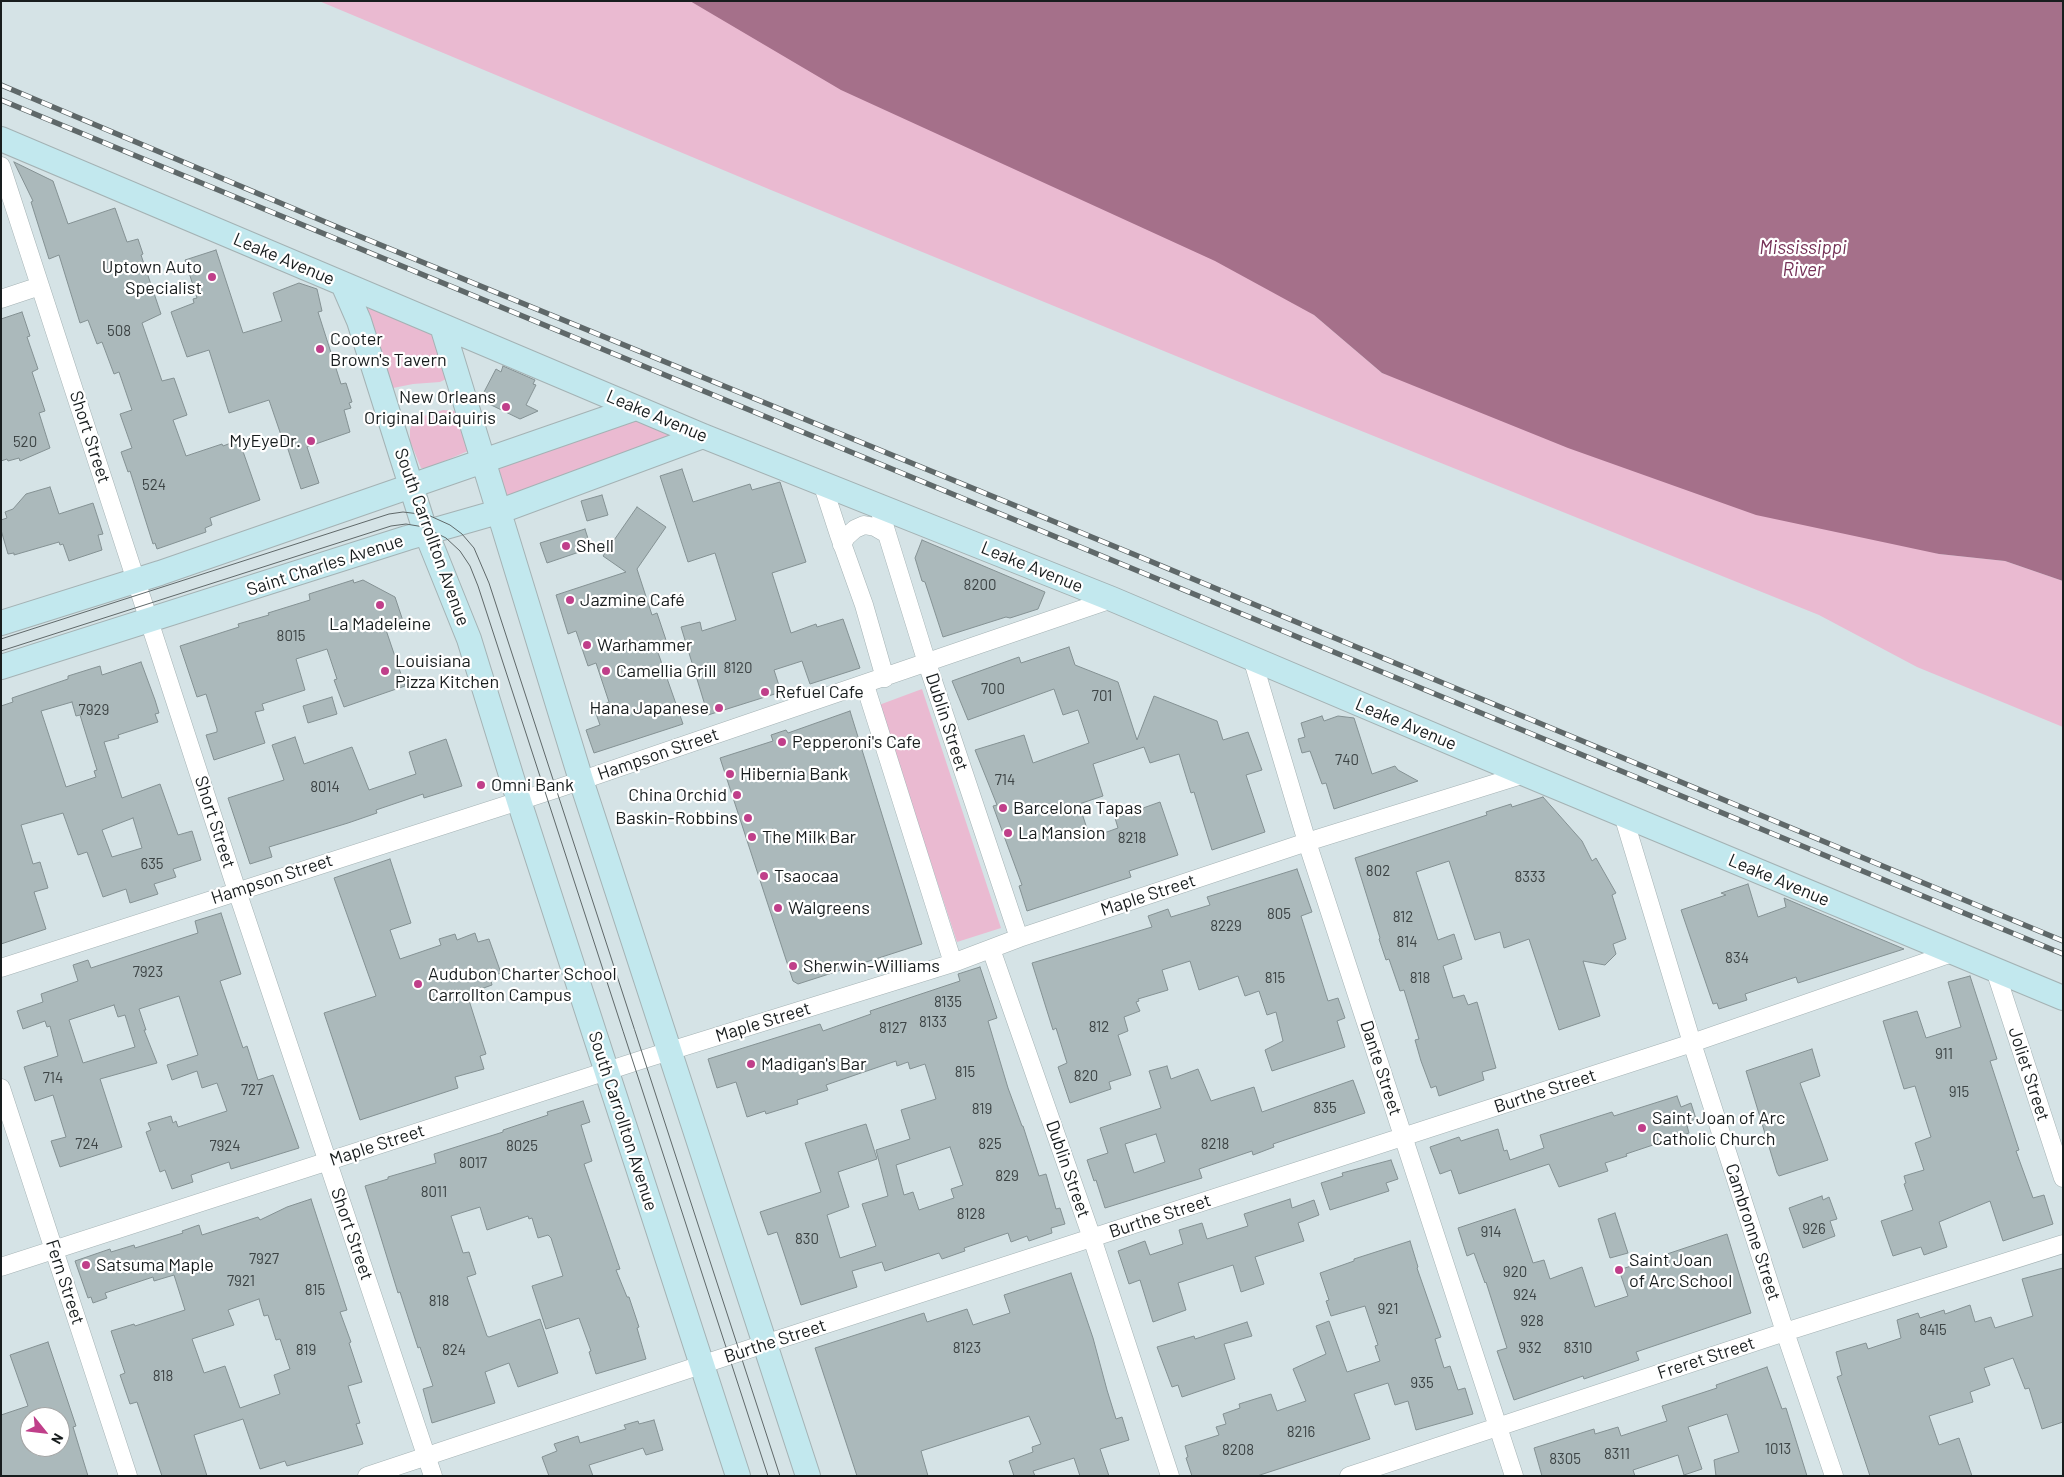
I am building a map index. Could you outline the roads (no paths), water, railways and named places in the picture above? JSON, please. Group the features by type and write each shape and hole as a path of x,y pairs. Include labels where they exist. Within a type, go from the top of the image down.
{"main road":[{"name":"Leake Avenue","path":"1,139 702,436 1112,599 1524,774 2063,998"},
{"name":"South Carrollton Avenue","path":"343,284 360,321 410,486 469,638 519,801 738,1476"},
{"path":"442,326 581,780 808,1476"},
{"path":"1,623 137,580 636,408"},
{"name":"Saint Charles Avenue","path":"1,667 427,532 498,512 702,436"}],"street":[{"name":"Short Street","path":"1,166 237,891 433,1476"},
{"path":"1,299 40,286"},
{"path":"822,483 842,546 864,605 884,678"},
{"name":"Dublin Street","path":"878,505 927,663 1019,938"},
{"path":"842,546 846,537 855,529 864,525 876,527 887,534"},
{"name":"Hampson Street","path":"1,968 519,801 865,685 1112,599"},
{"name":"Dante Street","path":"1252,658 1307,842 1514,1476"},
{"path":"865,685 953,963"},
{"name":"Maple Street","path":"1,1267 669,1051 953,963 1019,938 1307,842 1524,774"},
{"name":"Cambronne Street","path":"1624,815 1692,1043 1785,1332 1834,1476"},
{"name":"Dublin Street","path":"996,947 1170,1476"},
{"name":"Burthe Street","path":"367,1476 765,1344 1692,1043 1952,953"},
{"name":"Joliet Street","path":"1994,970 2063,1178"},
{"name":"Fern Street","path":"1,1088 128,1476"},
{"name":"Freret Street","path":"1349,1476 1785,1332 2063,1244"}],"water":[{"name":"Mississippi River","path":"690,1 2063,1 2063,581 2005,561 1939,554 1756,515 1568,448 1382,373 1314,315 1215,261 841,90"}],"tram line":[{"path":"1,639 389,514 403,512 428,515 450,525 462,534 474,548 489,583 780,1476"},
{"path":"1,651 391,526 406,524 424,527 446,538 460,551 470,566 478,586 768,1476"}],"railway":[{"path":"1,85 349,232 1133,554 2063,941"},
{"path":"1,100 2063,954"}],"place":[{"name":"Uptown Auto Specialist","path":"212,277"},
{"name":"Cooter Brown's Tavern","path":"320,349"},
{"name":"New Orleans Original Daiquiris","path":"506,407"},
{"name":"MyEyeDr.","path":"311,441"},
{"name":"Shell","path":"566,546"},
{"name":"Jazmine Café","path":"570,600"},
{"name":"La Madeleine","path":"380,605"},
{"name":"Warhammer","path":"587,645"},
{"name":"Louisiana Pizza Kitchen","path":"385,671"},
{"name":"Camellia Grill","path":"606,671"},
{"name":"Refuel Cafe","path":"765,692"},
{"name":"Hana Japanese","path":"719,708"},
{"name":"Pepperoni's Cafe","path":"782,742"},
{"name":"Hibernia Bank","path":"730,774"},
{"name":"Omni Bank","path":"481,785"},
{"name":"China Orchid","path":"737,795"},
{"name":"Barcelona Tapas","path":"1003,808"},
{"name":"Baskin-Robbins","path":"748,818"},
{"name":"La Mansion","path":"1008,833"},
{"name":"The Milk Bar","path":"752,837"},
{"name":"Tsaocaa","path":"764,876"},
{"name":"Walgreens","path":"778,908"},
{"name":"Sherwin-Williams","path":"793,966"},
{"name":"Audubon Charter School Carrollton Campus","path":"418,984"},
{"name":"Madigan's Bar","path":"751,1064"},
{"name":"Saint Joan of Arc Catholic Church","path":"1642,1128"},
{"name":"Satsuma Maple","path":"86,1265"},
{"name":"Saint Joan of Arc School","path":"1619,1270"}]}
